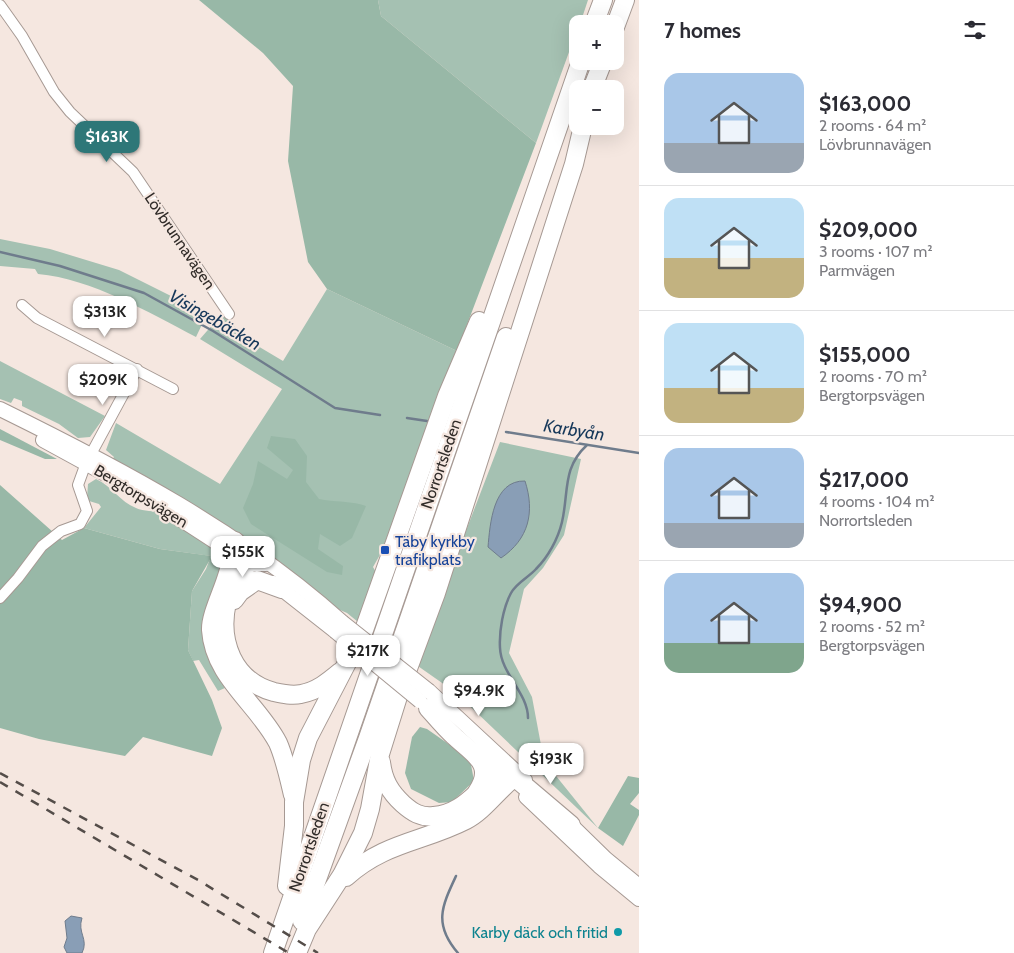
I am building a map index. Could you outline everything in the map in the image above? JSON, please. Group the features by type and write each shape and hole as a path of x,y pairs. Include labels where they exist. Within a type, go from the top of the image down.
{"highway":[{"path":"597,15 603,0"},
{"path":"619,15 625,0"},
{"path":"266,953 289,880 294,802 301,760 308,738 351,658 380,588 447,396 492,292 542,152 569,93"},
{"name":"Norrortsleden","path":"273,953 569,94"},
{"name":"Norrortsleden","path":"291,953 368,738 578,135"},
{"path":"297,953 312,920 335,887 356,851 370,809 380,754 486,442 574,164 579,135"},
{"path":"228,543 244,553 246,562 245,572 227,601 226,618 228,654 240,672 261,688 286,695 301,694 322,686 341,671 351,658"},
{"path":"228,543 230,568 222,586 211,629 215,649 224,671 278,744 289,776 294,802"},
{"path":"222,586 235,570 246,562 266,562"},
{"path":"226,618 230,606 240,592 257,580 282,589"},
{"path":"425,700 453,735 482,760 485,773 483,783 470,801"},
{"path":"380,754 382,775 391,793 412,813 429,817 445,815 458,810 494,779 509,774"},
{"path":"335,887 362,863 395,845 435,833 468,819 509,774"},
{"path":"509,774 571,825"}],"main road":[{"name":"Bergtorpsvägen","path":"0,408 88,458 140,493 228,543 266,562 320,602 339,626"},
{"name":"Bergtorpsvägen","path":"0,417 88,458"},
{"name":"Bergtorpsvägen","path":"246,562 282,589 339,626 509,774 599,866 639,899"},
{"path":"571,825 606,859 639,886"}],"street":[{"name":"Lövbrunnavägen","path":"0,4 22,36 54,92 70,112 133,172 230,314"},
{"path":"22,305 37,318 173,389"},
{"path":"0,598 42,546 61,531 80,524 87,511 78,485 88,458 137,369"}],"green space":[{"path":"199,0 378,0 381,16 536,143 457,351 327,289 308,262 288,161 293,86 263,53"},
{"path":"378,0 588,0 583,15 569,15 569,52 536,143 381,16"},
{"path":"0,239 50,249 119,270 207,314 196,337 139,307 79,282 38,274 35,269 0,266"},
{"path":"327,289 457,351 381,553 373,567 377,574 363,626 347,613 331,606 112,460 114,457 106,450 116,423 220,484 282,389 200,339 221,315 228,317 241,336 283,361"},
{"path":"0,361 105,416 90,437 78,438 59,424 22,406 22,401 14,398 11,403 0,399"},
{"path":"0,429 57,459 45,459 0,440"},
{"path":"271,436 295,439 307,456 306,482 319,499 366,506 352,538 340,546 320,534 318,549 343,566 342,575 327,572 251,524 243,508 253,484 258,461 287,479 293,470 267,448"},
{"path":"500,442 581,459 564,535 543,568 524,589 509,653 532,697 544,761 598,828 455,692 415,664"},
{"path":"96,479 130,505 142,510 162,513 177,522 204,540 225,558 213,664 225,688 218,691 199,660 193,661 188,650 192,591 206,569 211,556 160,549 84,528 101,507 87,498 88,484"},
{"path":"0,485 62,540 84,528 160,549 212,556 192,591 188,650 212,700 222,728 212,756 143,737 125,756 39,739 0,728"},
{"path":"420,727 427,729 470,759 474,781 452,802 439,803 411,789 405,773 412,737"},
{"path":"628,776 639,778 639,793 630,804 639,810 639,815 623,846 598,828"}],"water":[{"path":"525,481 529,503 527,524 518,542 501,558 488,547 495,505 506,488 514,483"},
{"path":"71,916 82,918 81,928 84,948 82,953 67,953 64,947 67,938 65,921"}],"waterway":[{"name":"Visingebäcken","path":"0,252 60,266 144,293 213,331 335,408 380,415"},
{"name":"Visingebäcken","path":"407,418 427,421"},
{"name":"Karbyån","path":"506,432 639,453"},
{"path":"528,718 524,700 501,657 502,620 513,589 533,572 555,541 562,522 570,472 579,454 587,445"},
{"name":"Karbyån","path":"456,876 442,915 445,933 458,953"}],"railway":[{"path":"0,773 198,880 318,953"},
{"path":"0,782 289,953"}],"place":[{"name":"Täby kyrkby trafikplats","path":"385,550"},
{"name":"Karby däck och fritid","path":"618,932"}]}
